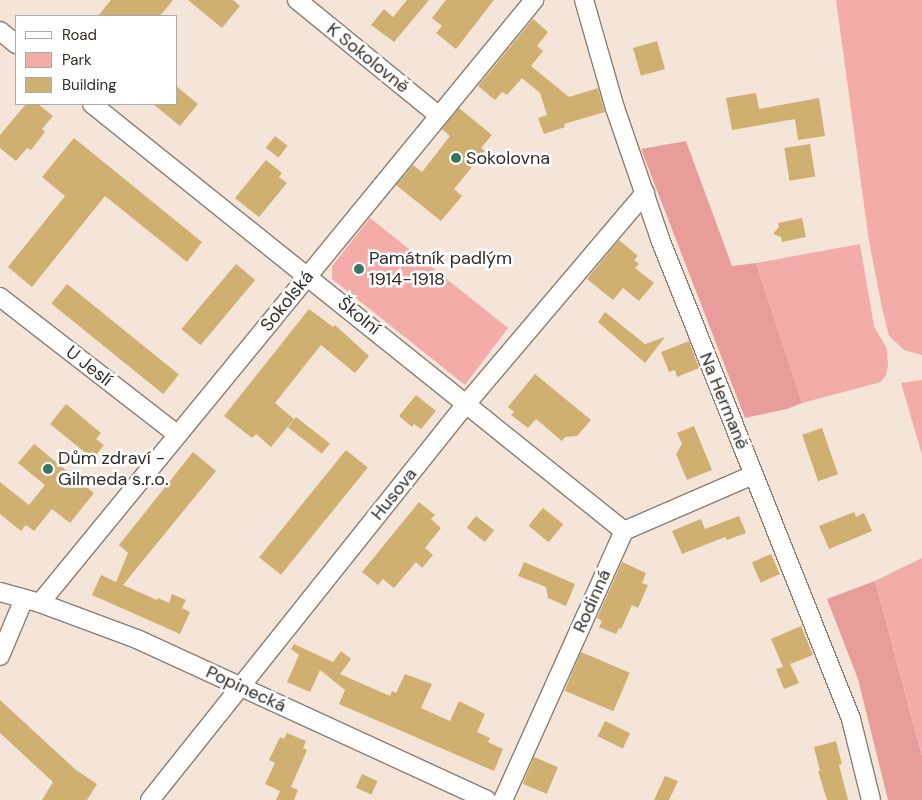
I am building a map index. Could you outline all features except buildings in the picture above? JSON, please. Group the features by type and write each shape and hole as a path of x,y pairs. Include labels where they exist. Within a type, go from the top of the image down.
{"street":[{"name":"K Sokolovně","path":"297,0 439,116"},
{"name":"Sokolská","path":"0,656 32,601 178,435 534,0"},
{"name":"Na Hermaně","path":"584,0 615,108 660,239 851,719 871,800"},
{"path":"0,31 15,43"},
{"name":"Školní","path":"93,105 308,275 624,531"},
{"name":"Husova","path":"150,800 466,404 645,193"},
{"name":"U Jeslí","path":"0,297 178,435"},
{"path":"624,531 753,475"},
{"name":"Rodinná","path":"503,800 624,531"},
{"name":"Popinecká","path":"0,592 32,601 137,638 487,800"}],"green space":[{"path":"836,0 922,0 922,355 904,350 889,336 882,308 869,241"},
{"path":"370,218 508,328 465,385 332,279 332,266"},
{"path":"860,244 874,326 887,349 888,366 886,375 881,382 802,403 756,263"},
{"path":"922,380 922,455 901,383"},
{"path":"922,558 922,755 875,581"}],"shaded area":[{"path":"686,141 732,266 756,263 802,403 787,409 745,418 641,149"},
{"path":"875,581 922,756 922,800 888,800 858,679 827,599"}],"place":[{"name":"Sokolovna","path":"456,158"},
{"name":"Památník padlým 1914-1918","path":"359,269"},
{"name":"Dům zdraví - Gilmeda s.r.o.","path":"48,469"}]}
